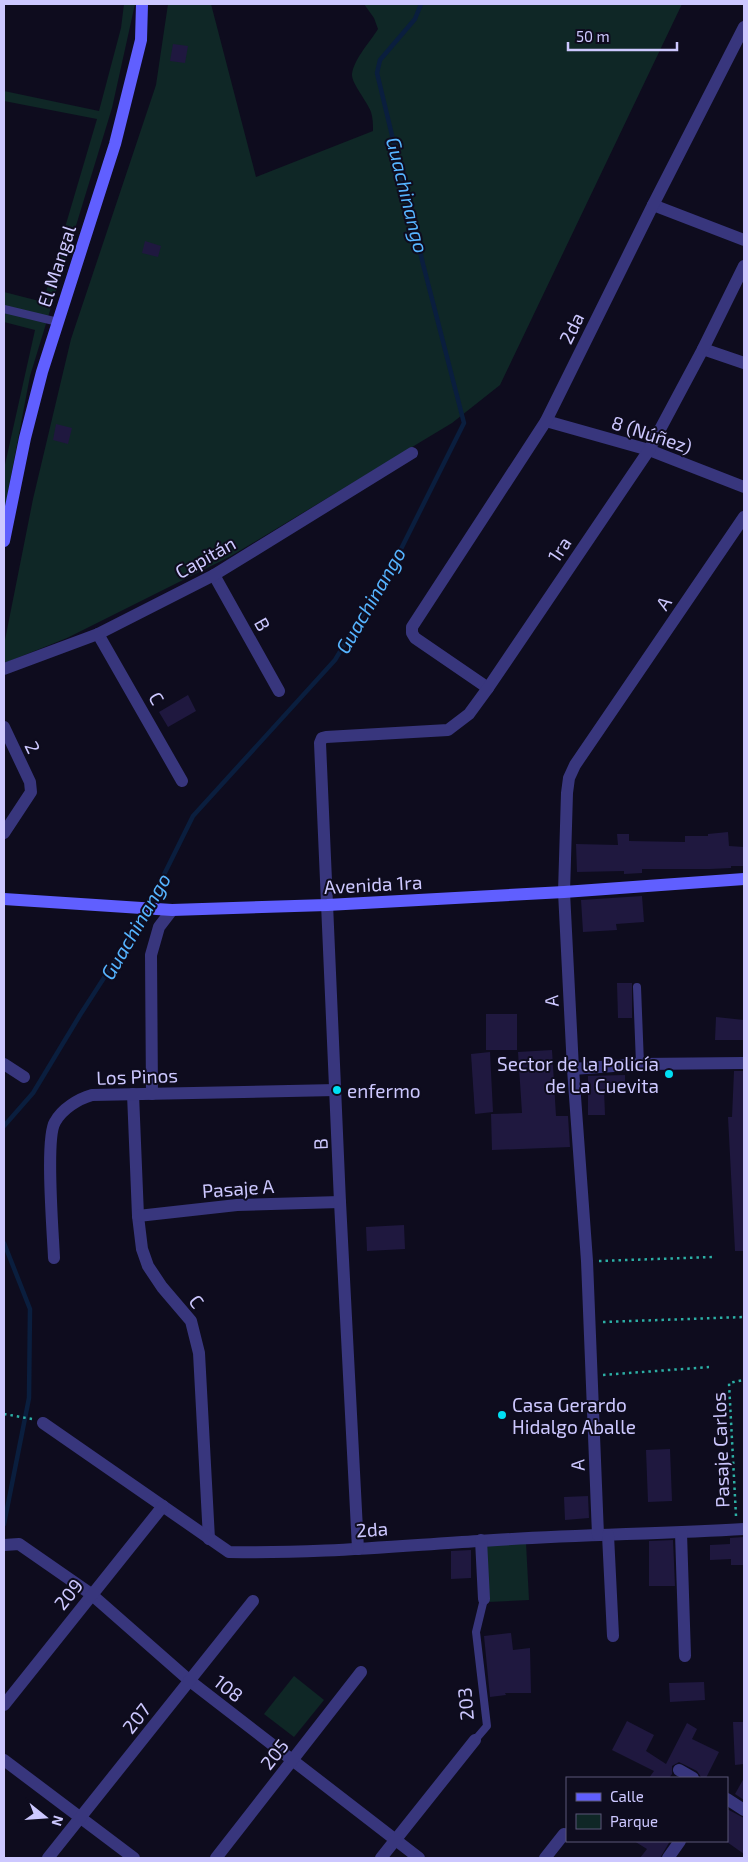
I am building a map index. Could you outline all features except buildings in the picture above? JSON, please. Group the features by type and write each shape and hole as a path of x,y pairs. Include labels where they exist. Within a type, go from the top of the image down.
{"street":[{"name":"El Mangal","path":"4,541 42,372 115,144 141,40 142,4"},
{"name":"2da","path":"488,688 415,638 412,627 546,421 744,27"},
{"path":"653,205 744,240"},
{"name":"1ra","path":"322,738 448,730 468,714 488,688 649,450 703,349 744,266"},
{"path":"703,349 744,363"},
{"name":"8 (Núñez)","path":"546,421 649,450 744,487"},
{"name":"Capitán","path":"4,669 98,634 214,575 412,453"},
{"name":"A","path":"613,1636 603,1535 592,1376 587,1261 573,1069 564,892 567,793 569,778 575,766 744,517"},
{"name":"B","path":"214,575 280,691"},
{"name":"C","path":"98,634 182,781"},
{"name":"2","path":"4,727 30,782 31,792 4,834"},
{"name":"B","path":"322,738 320,743 326,905 358,1549"},
{"name":"Avenida 1ra","path":"4,899 166,910 326,905 564,892 744,879"},
{"path":"152,1094 151,955 166,910"},
{"path":"573,1069 640,1064 744,1063"},
{"path":"4,1064 24,1077"},
{"name":"Los Pinos","path":"54,1258 50,1144 54,1123 64,1110 84,1097 92,1095 336,1090"},
{"name":"C","path":"133,1094 138,1216 142,1249 148,1266 162,1287 191,1321 198,1353 208,1539"},
{"name":"Pasaje A","path":"138,1216 237,1205 340,1202"},
{"name":"2da","path":"39,1421 229,1552 262,1553 358,1549 481,1540 741,1529"},
{"name":"209","path":"4,1705 163,1506"},
{"path":"681,1533 685,1656"},
{"name":"203","path":"481,1540 484,1599"},
{"name":"108","path":"4,1545 19,1544 91,1594 190,1681 420,1858"},
{"name":"207","path":"48,1858 253,1601"},
{"name":"205","path":"216,1858 361,1672"},
{"name":"203","path":"381,1858 475,1740"},
{"path":"4,1760 134,1858"},
{"path":"679,1770 691,1777"},
{"path":"728,1800 744,1810"},
{"path":"545,1858 564,1834"},
{"path":"668,1858 679,1842"}],"lane":[{"path":"4,309 58,322"},
{"path":"637,987 640,1064"},
{"name":"203","path":"475,1740 487,1726 476,1632 484,1599"}],"path":[{"path":"587,1261 713,1257"},
{"path":"589,1322 744,1318"},
{"path":"592,1376 709,1367"},
{"name":"Pasaje Carlos","path":"741,1529 729,1383 744,1380"},
{"path":"4,1414 39,1421"}],"green space":[{"path":"124,4 135,4 112,108 30,376 4,513 4,469 35,330 4,322 4,292 43,302 97,119 4,101 4,91 99,111 121,28"},
{"path":"168,4 211,4 256,177 373,131 371,112 352,78 353,68 378,29 374,18 364,4 682,4 500,385 452,423 231,556 67,638 4,662 4,645 33,499 71,339 156,85"},
{"path":"526,1543 529,1600 488,1602 485,1546"},
{"path":"294,1676 324,1700 294,1737 264,1714"}],"waterway":[{"name":"Guachinango","path":"4,1126 33,1093 80,1015 142,919 193,816 335,660 397,557 464,423 377,73 380,60 415,19 421,4"},
{"name":"Guachinango","path":"4,1243 30,1309 29,1398 4,1524"}],"place":[{"name":"Sector de la Policía de La Cuevita","path":"669,1074"},
{"name":"enfermo","path":"337,1090"},
{"name":"Casa Gerardo Hidalgo Aballe","path":"502,1415"}]}
